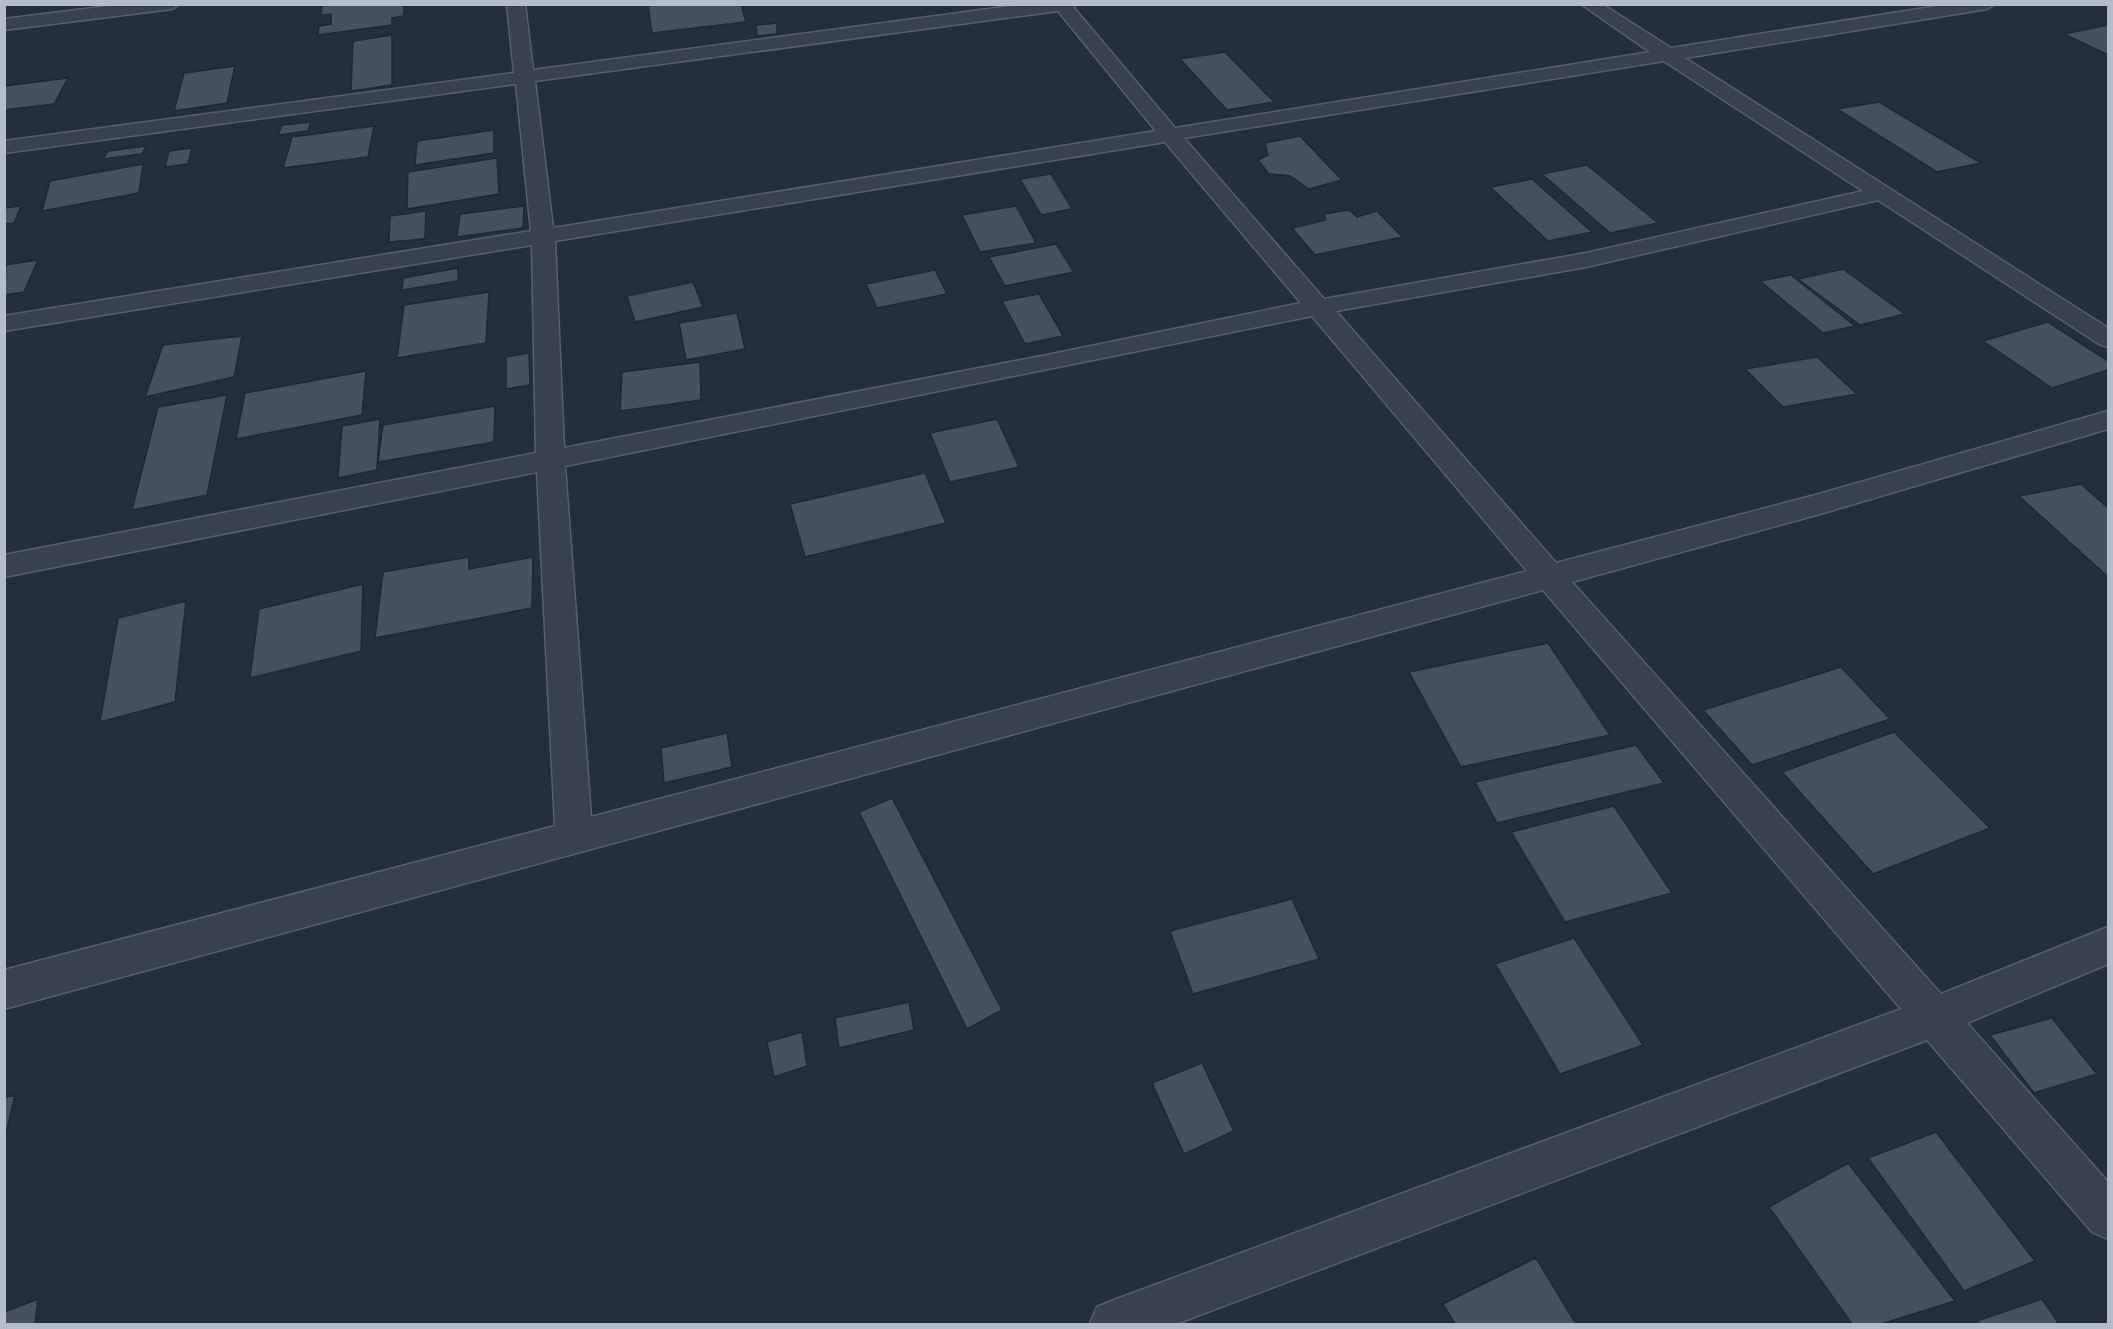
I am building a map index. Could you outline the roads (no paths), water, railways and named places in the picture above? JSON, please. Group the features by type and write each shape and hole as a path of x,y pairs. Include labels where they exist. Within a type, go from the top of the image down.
{"street":[{"path":"4,25 172,4"},
{"path":"516,4 543,237 550,459 574,837"},
{"path":"4,147 1068,4"},
{"path":"1589,4 2109,339"},
{"path":"4,324 1987,4"},
{"path":"1062,5 1170,135 1549,576 2109,1216"},
{"path":"4,566 1042,364 1319,307 1586,260 1882,193"},
{"path":"4,990 1820,504 2109,420"},
{"path":"1114,1324 1934,1017 2109,945"}]}
